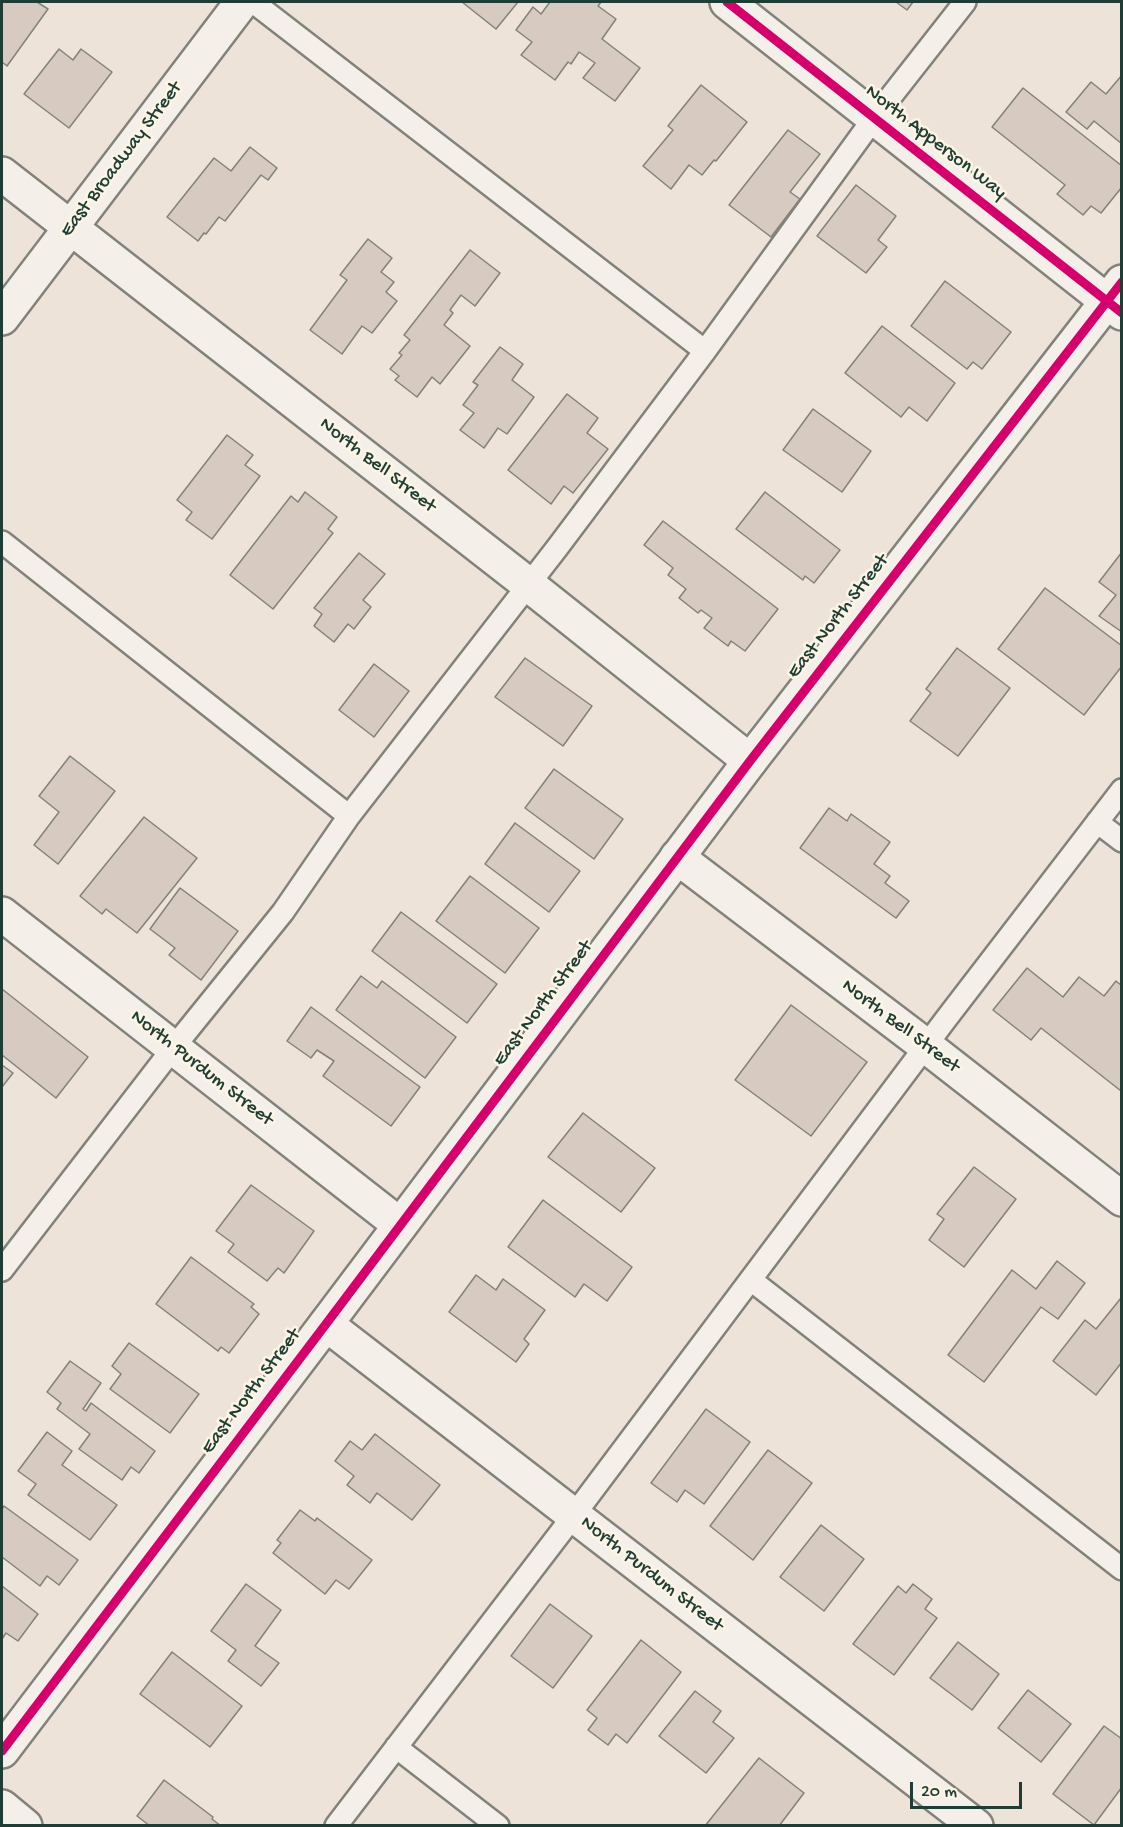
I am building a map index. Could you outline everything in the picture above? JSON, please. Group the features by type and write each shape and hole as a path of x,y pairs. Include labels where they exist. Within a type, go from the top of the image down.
{"street":[{"name":"East Broadway Street","path":"2,318 242,2"},
{"name":"North Apperson Way","path":"727,2 874,118 1116,299"},
{"name":"North Bell Street","path":"2,174 529,585 750,761"},
{"name":"East North Street","path":"2,1751 750,761 1116,299"},
{"name":"North Bell Street","path":"677,857 926,1046 1122,1199"},
{"name":"North Purdum Street","path":"2,914 400,1225"},
{"name":"North Purdum Street","path":"326,1324 976,1826"},
{"path":"2,1807 25,1826"}],"lane":[{"path":"253,2 705,351"},
{"path":"2,1270 174,1047 283,912 349,816 529,585 705,351 874,118 965,2"},
{"path":"2,542 349,816"},
{"path":"336,1826 1122,790"},
{"path":"1097,822 1122,841"},
{"path":"751,1280 1122,1569"},
{"path":"396,1747 498,1826"}],"building":[{"path":"2,2 37,2 48,9 7,66 2,62"},
{"path":"462,2 518,2 496,29"},
{"path":"550,2 601,2 598,6 616,19 602,39 640,68 615,101 583,78 595,63 579,52 571,64 568,62 555,80 521,55 532,42 516,30 533,7 541,14"},
{"path":"896,2 913,2 907,10"},
{"path":"59,49 73,60 81,49 112,72 69,128 24,94"},
{"path":"1122,75 1122,144 1094,121 1087,129 1066,112 1091,82 1106,94"},
{"path":"701,85 747,122 702,175 689,165 671,189 643,166 673,130 668,126"},
{"path":"1023,88 1122,166 1122,187 1101,213 1091,206 1083,215 1057,194 1065,185 992,127"},
{"path":"788,130 820,154 790,192 800,199 771,237 729,205"},
{"path":"250,147 277,168 268,180 261,175 225,221 219,217 198,241 167,217 214,158 231,171"},
{"path":"856,185 896,216 878,240 887,247 866,273 817,236"},
{"path":"368,239 392,258 381,272 394,282 386,292 397,301 372,333 362,326 342,354 310,330 347,280 340,275"},
{"path":"470,250 500,273 475,306 461,295 450,310 453,313 444,325 470,346 440,384 432,377 417,397 395,380 399,376 390,369 402,355 399,353 410,340 404,335"},
{"path":"945,281 1011,332 982,369 973,362 967,369 911,326"},
{"path":"882,326 955,383 927,421 909,407 901,417 845,373"},
{"path":"500,347 523,364 512,380 534,397 507,434 498,428 484,448 460,430 474,413 463,405 478,385 473,382"},
{"path":"567,394 598,418 587,433 608,449 573,493 564,486 551,504 508,470"},
{"path":"813,409 871,451 842,492 783,450"},
{"path":"227,435 253,455 245,465 260,476 212,539 186,520 192,512 177,500"},
{"path":"305,492 337,517 328,529 333,533 273,609 230,575 291,496 298,502"},
{"path":"765,492 840,550 814,583 805,576 803,580 736,529"},
{"path":"663,521 778,609 745,651 731,641 728,646 704,628 712,618 701,610 698,613 679,598 686,589 668,575 673,568 644,545"},
{"path":"1122,552 1122,632 1099,616 1116,595 1099,582"},
{"path":"359,553 385,574 363,600 371,607 354,629 348,624 334,642 314,626 322,614 314,608"},
{"path":"1045,588 1122,646 1122,666 1084,715 998,649"},
{"path":"957,648 1010,688 958,756 910,721 931,693 926,689"},
{"path":"525,658 592,706 563,746 495,697"},
{"path":"374,664 409,691 374,737 339,710"},
{"path":"70,756 115,791 58,864 34,845 59,812 39,796"},
{"path":"554,769 623,819 594,859 525,808"},
{"path":"829,808 847,821 851,814 890,842 874,864 890,876 885,883 909,901 896,918 800,848"},
{"path":"144,817 197,858 137,933 106,909 102,914 80,896"},
{"path":"515,823 580,871 549,912 485,864"},
{"path":"470,876 539,928 505,973 436,921"},
{"path":"180,888 238,931 201,980 169,955 175,948 150,929"},
{"path":"401,912 497,984 467,1023 372,951"},
{"path":"1027,968 1063,997 1079,977 1104,996 1116,981 1122,986 1121,1091 1041,1028 1031,1040 993,1010"},
{"path":"361,976 377,988 382,981 456,1037 425,1078 336,1010"},
{"path":"2,989 88,1057 56,1098 2,1055"},
{"path":"791,1005 867,1062 811,1136 735,1080"},
{"path":"311,1007 420,1087 391,1126 323,1076 334,1061 317,1050 311,1058 287,1041"},
{"path":"2,1065 13,1073 2,1087"},
{"path":"583,1113 655,1168 621,1212 548,1157"},
{"path":"974,1167 1016,1199 964,1267 929,1240 944,1219 937,1214"},
{"path":"251,1185 314,1231 284,1273 278,1268 267,1281 228,1252 234,1244 216,1231"},
{"path":"543,1200 632,1267 607,1301 584,1284 575,1297 508,1247"},
{"path":"191,1257 254,1304 251,1307 259,1314 229,1353 221,1347 218,1351 156,1304"},
{"path":"1057,1261 1085,1283 1058,1319 1041,1307 984,1382 948,1355 1012,1270 1036,1289"},
{"path":"476,1275 496,1290 503,1279 545,1310 524,1339 529,1344 516,1362 449,1312"},
{"path":"1121,1298 1122,1362 1096,1395 1053,1361 1085,1320 1096,1329"},
{"path":"129,1343 199,1394 170,1433 110,1389 121,1374 112,1366"},
{"path":"70,1361 101,1383 83,1409 86,1411 91,1403 155,1451 139,1473 131,1467 122,1480 79,1449 90,1434 57,1409 61,1403 47,1392"},
{"path":"706,1409 750,1442 704,1504 685,1490 677,1502 651,1483"},
{"path":"47,1432 72,1451 62,1465 117,1505 90,1540 28,1495 36,1484 18,1471"},
{"path":"375,1434 440,1485 412,1520 377,1493 370,1503 347,1485 354,1476 335,1461 350,1441 362,1450"},
{"path":"768,1450 812,1483 753,1560 710,1526"},
{"path":"4,1506 78,1560 59,1585 47,1576 40,1586 2,1557 2,1509"},
{"path":"300,1510 315,1521 317,1518 372,1560 349,1589 336,1580 325,1594 273,1553 281,1543 277,1540"},
{"path":"821,1525 864,1559 824,1611 780,1577"},
{"path":"246,1584 281,1610 255,1646 279,1663 261,1686 228,1661 236,1650 211,1631"},
{"path":"913,1584 932,1599 925,1609 937,1618 894,1675 853,1644 898,1586 906,1593"},
{"path":"2,1586 38,1614 18,1641 6,1633 2,1639"},
{"path":"550,1604 592,1636 553,1688 511,1656"},
{"path":"641,1640 681,1672 627,1743 616,1734 608,1745 588,1730 597,1718 587,1710"},
{"path":"958,1642 999,1674 972,1710 930,1678"},
{"path":"172,1652 242,1706 210,1747 140,1694"},
{"path":"1028,1690 1071,1724 1041,1762 998,1728"},
{"path":"695,1691 721,1711 713,1722 734,1738 706,1773 659,1736"},
{"path":"1104,1726 1122,1739 1122,1787 1094,1825 1053,1794"},
{"path":"759,1758 804,1793 779,1826 705,1826"},
{"path":"164,1780 213,1817 212,1819 221,1826 150,1826 137,1816"}],"cycle path":[{"path":"727,2 1122,313"},
{"path":"2,1751 750,761 1122,282"}]}
